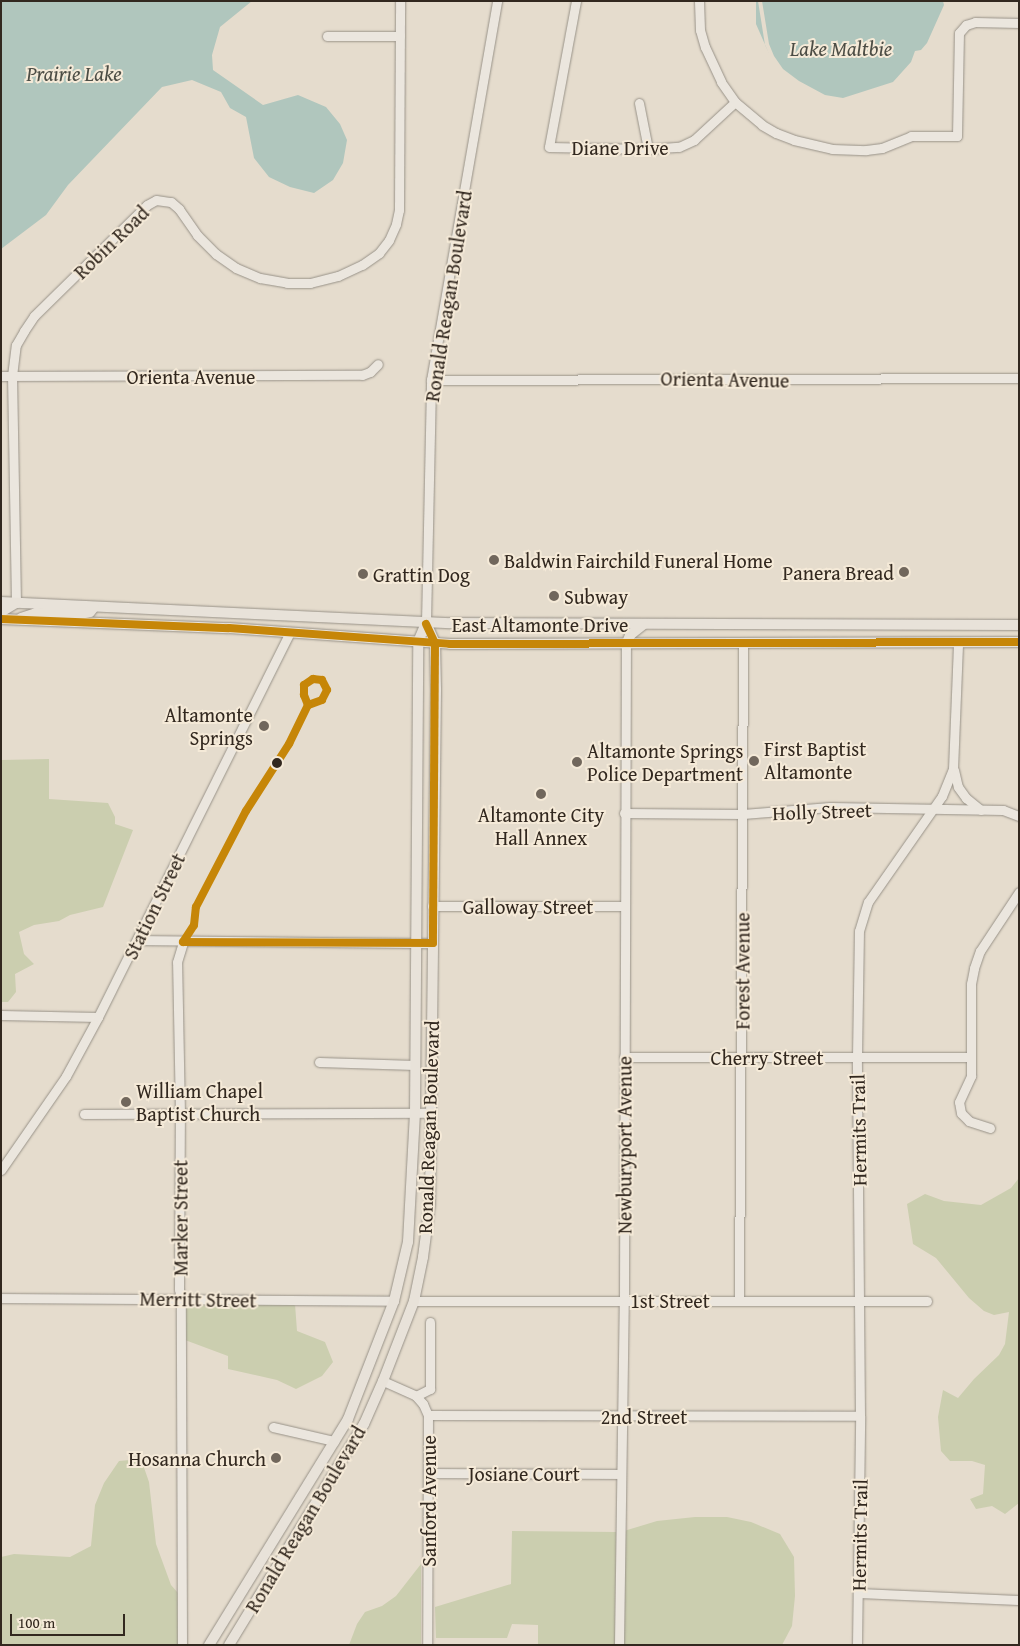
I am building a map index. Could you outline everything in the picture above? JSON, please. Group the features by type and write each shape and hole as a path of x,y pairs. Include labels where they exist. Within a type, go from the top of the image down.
{"main road":[{"name":"East Altamonte Drive","path":"1,602 216,611 426,623 1019,625"},
{"path":"1,612 16,603"},
{"path":"18,620 26,615 36,613 81,614 90,612 94,607"},
{"path":"155,626 179,610"},
{"path":"194,627 216,611"},
{"name":"East Altamonte Drive","path":"1,619 290,632 435,643 626,645 783,641 1019,642"},
{"name":"Ronald Reagan Boulevard","path":"209,1645 348,1419 364,1383 394,1301 408,1242 416,1065 415,944 418,642 426,623"},
{"name":"Ronald Reagan Boulevard","path":"229,1645 349,1451 384,1381 414,1301 423,1257 430,1204 435,643 426,623"},
{"path":"626,645 634,631 645,624"},
{"path":"783,641 796,635 805,625"},
{"path":"938,642 950,636 960,625"},
{"path":"958,642 966,632 978,625"},
{"path":"394,1301 414,1301"}],"street":[{"name":"Robin Road","path":"16,603 12,376 16,345 34,316 147,204 156,200 171,202 179,209 197,235 216,254 236,268 260,278 287,283 310,283 338,276 362,265 378,253 389,240 396,224 399,210 400,1"},
{"name":"Ronald Reagan Boulevard","path":"426,623 431,380 498,1"},
{"name":"Diane Drive","path":"576,1 549,147 670,149 685,145 735,102"},
{"path":"699,1 700,30 706,47 720,82 735,102 762,125 776,133 794,140 832,149 866,150 882,148 911,136 957,136 957,40 962,28 975,22 1019,23"},
{"path":"327,36 400,36"},
{"path":"639,103 648,149"},
{"name":"Orienta Avenue","path":"1,376 362,375 370,372 378,364"},
{"name":"Orienta Avenue","path":"431,380 1019,378"},
{"name":"Station Street","path":"1,1170 66,1076 98,1017 290,632"},
{"name":"Forest Avenue","path":"739,1300 742,1057 743,642"},
{"name":"Hermits Trail","path":"857,1645 860,1416 859,931 861,918 868,902 945,791 954,770 958,642"},
{"name":"Newburyport Avenue","path":"619,1645 624,1300 626,645"},
{"path":"954,770 958,787 966,798 980,810"},
{"name":"Holly Street","path":"624,813 743,814 830,807 1004,810 1019,816"},
{"path":"990,1128 969,1121 961,1112 959,1102 961,1095 968,1085 974,968 980,950 1019,892"},
{"name":"Galloway Street","path":"432,906 624,906"},
{"path":"138,940 183,942 433,943"},
{"name":"Marker Street","path":"182,1645 181,1298 179,1289 180,1114 176,962 183,942"},
{"path":"1,1015 98,1017"},
{"name":"Cherry Street","path":"624,1056 970,1058"},
{"path":"319,1062 416,1065"},
{"path":"84,1114 431,1113"},
{"name":"Merritt Street","path":"1,1298 394,1301"},
{"name":"1st Street","path":"414,1301 927,1301"},
{"path":"384,1381 416,1396 430,1389 430,1322"},
{"name":"Sanford Avenue","path":"416,1396 424,1404 428,1415 427,1645"},
{"name":"2nd Street","path":"428,1415 860,1416"},
{"path":"273,1428 334,1441"},
{"name":"Josiane Court","path":"428,1473 621,1474"},
{"path":"858,1593 1019,1600"}],"green space":[{"path":"49,759 49,799 108,803 115,817 115,824 133,830 103,907 70,915 59,921 34,925 19,932 24,954 34,964 15,974 16,992 8,1002 1,1002 1,760"},
{"path":"1019,1178 1019,1503 1005,1514 992,1506 976,1509 970,1499 983,1494 985,1465 972,1461 950,1461 941,1451 938,1417 943,1390 958,1398 974,1379 999,1355 1005,1344 1009,1312 994,1315 984,1311 969,1298 936,1258 913,1244 907,1204 925,1194 944,1201 981,1205 1011,1188"},
{"path":"189,1303 295,1304 297,1331 325,1342 333,1362 322,1376 296,1389 277,1380 228,1369 228,1356 185,1340 185,1309"},
{"path":"141,1459 149,1482 156,1544 171,1585 178,1593 178,1645 1,1645 1,1557 14,1554 70,1557 91,1546 95,1505 104,1483 119,1461"},
{"path":"695,1517 727,1517 751,1522 780,1534 794,1557 795,1596 792,1626 782,1645 623,1645 624,1531 657,1521"},
{"path":"512,1531 616,1532 615,1645 538,1645 538,1625 512,1624 507,1638 436,1638 435,1607 511,1584"},
{"path":"421,1564 421,1645 349,1645 357,1624 365,1612 382,1606 396,1596"}],"water":[{"name":"Prairie Lake","path":"1,1 252,1 220,27 212,55 213,70 263,105 298,95 326,107 340,124 347,140 343,163 333,180 314,193 290,187 269,177 254,158 246,117 230,108 221,92 192,80 162,87 68,185 46,215 1,249"},
{"path":"756,1 758,1 765,44 756,24"},
{"name":"Lake Maltbie","path":"762,1 943,1 944,5 927,43 921,50 915,51 911,62 893,82 843,98 825,95 799,81 783,69 774,56 769,44"}],"transit line":[{"path":"1,619 229,628 450,644 1019,642"},
{"path":"426,624 435,643 433,943"},
{"path":"313,679 322,680 327,690 322,700 308,705 304,695 304,685 313,679"},
{"path":"183,942 194,925 196,907 246,811 289,744 308,705"},
{"path":"183,942 433,943"}],"place":[{"name":"Baldwin Fairchild Funeral Home","path":"494,560"},
{"name":"Panera Bread","path":"904,572"},
{"name":"Grattin Dog","path":"363,574"},
{"name":"Subway","path":"554,596"},
{"name":"Altamonte Springs","path":"264,726"},
{"name":"First Baptist Altamonte","path":"754,761"},
{"name":"Altamonte Springs Police Department","path":"577,762"},
{"name":"Altamonte City Hall Annex","path":"541,794"},
{"name":"William Chapel Baptist Church","path":"126,1102"},
{"name":"Hosanna Church","path":"276,1458"}]}
